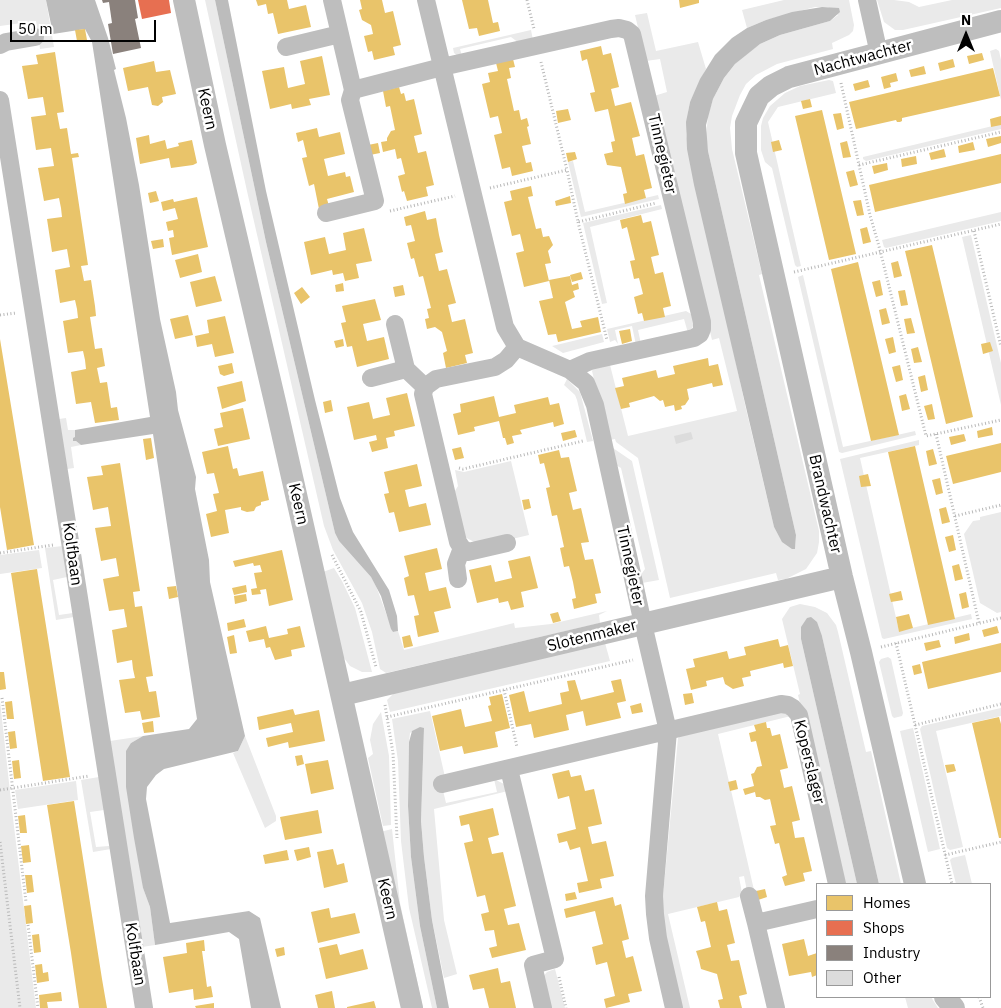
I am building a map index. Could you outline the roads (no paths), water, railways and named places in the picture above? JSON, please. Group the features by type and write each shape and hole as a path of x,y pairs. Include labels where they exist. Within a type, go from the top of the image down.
{"street":[{"name":"Keern","path":"184,0 215,145 412,1008"},
{"path":"326,213 375,201 350,100 353,90 332,0"},
{"path":"426,0 505,327 517,347 502,364 495,367 436,379 425,386 424,402 458,542 468,552 507,544"},
{"path":"867,0 879,54"},
{"name":"Nachtwachter","path":"746,123 759,96 771,86 790,77 1001,21"},
{"name":"Tinnegieter","path":"353,90 442,67 610,29 619,28 627,30 632,34 702,329 700,334 694,338 590,362 570,370"},
{"path":"286,47 340,34"},
{"path":"0,45 6,42 36,37"},
{"name":"Kolfbaan","path":"0,100 144,1008"},
{"name":"Brandwachter","path":"746,123 746,154 842,577 915,883"},
{"path":"395,324 406,369 425,386"},
{"name":"Tinnegieter","path":"517,347 570,370 586,383 595,405 643,624"},
{"path":"371,378 406,369"},
{"path":"458,579 456,564 462,548"},
{"name":"Slotenmaker","path":"342,696 842,577"},
{"path":"643,624 668,731 654,896 658,938 674,1008"},
{"name":"Koperslager","path":"442,784 781,704 788,705 799,715 838,883"},
{"path":"515,767 555,960 533,965 543,1008"},
{"path":"749,896 776,1008"},
{"path":"756,923 816,908"},
{"path":"946,998 954,1008"}]}
